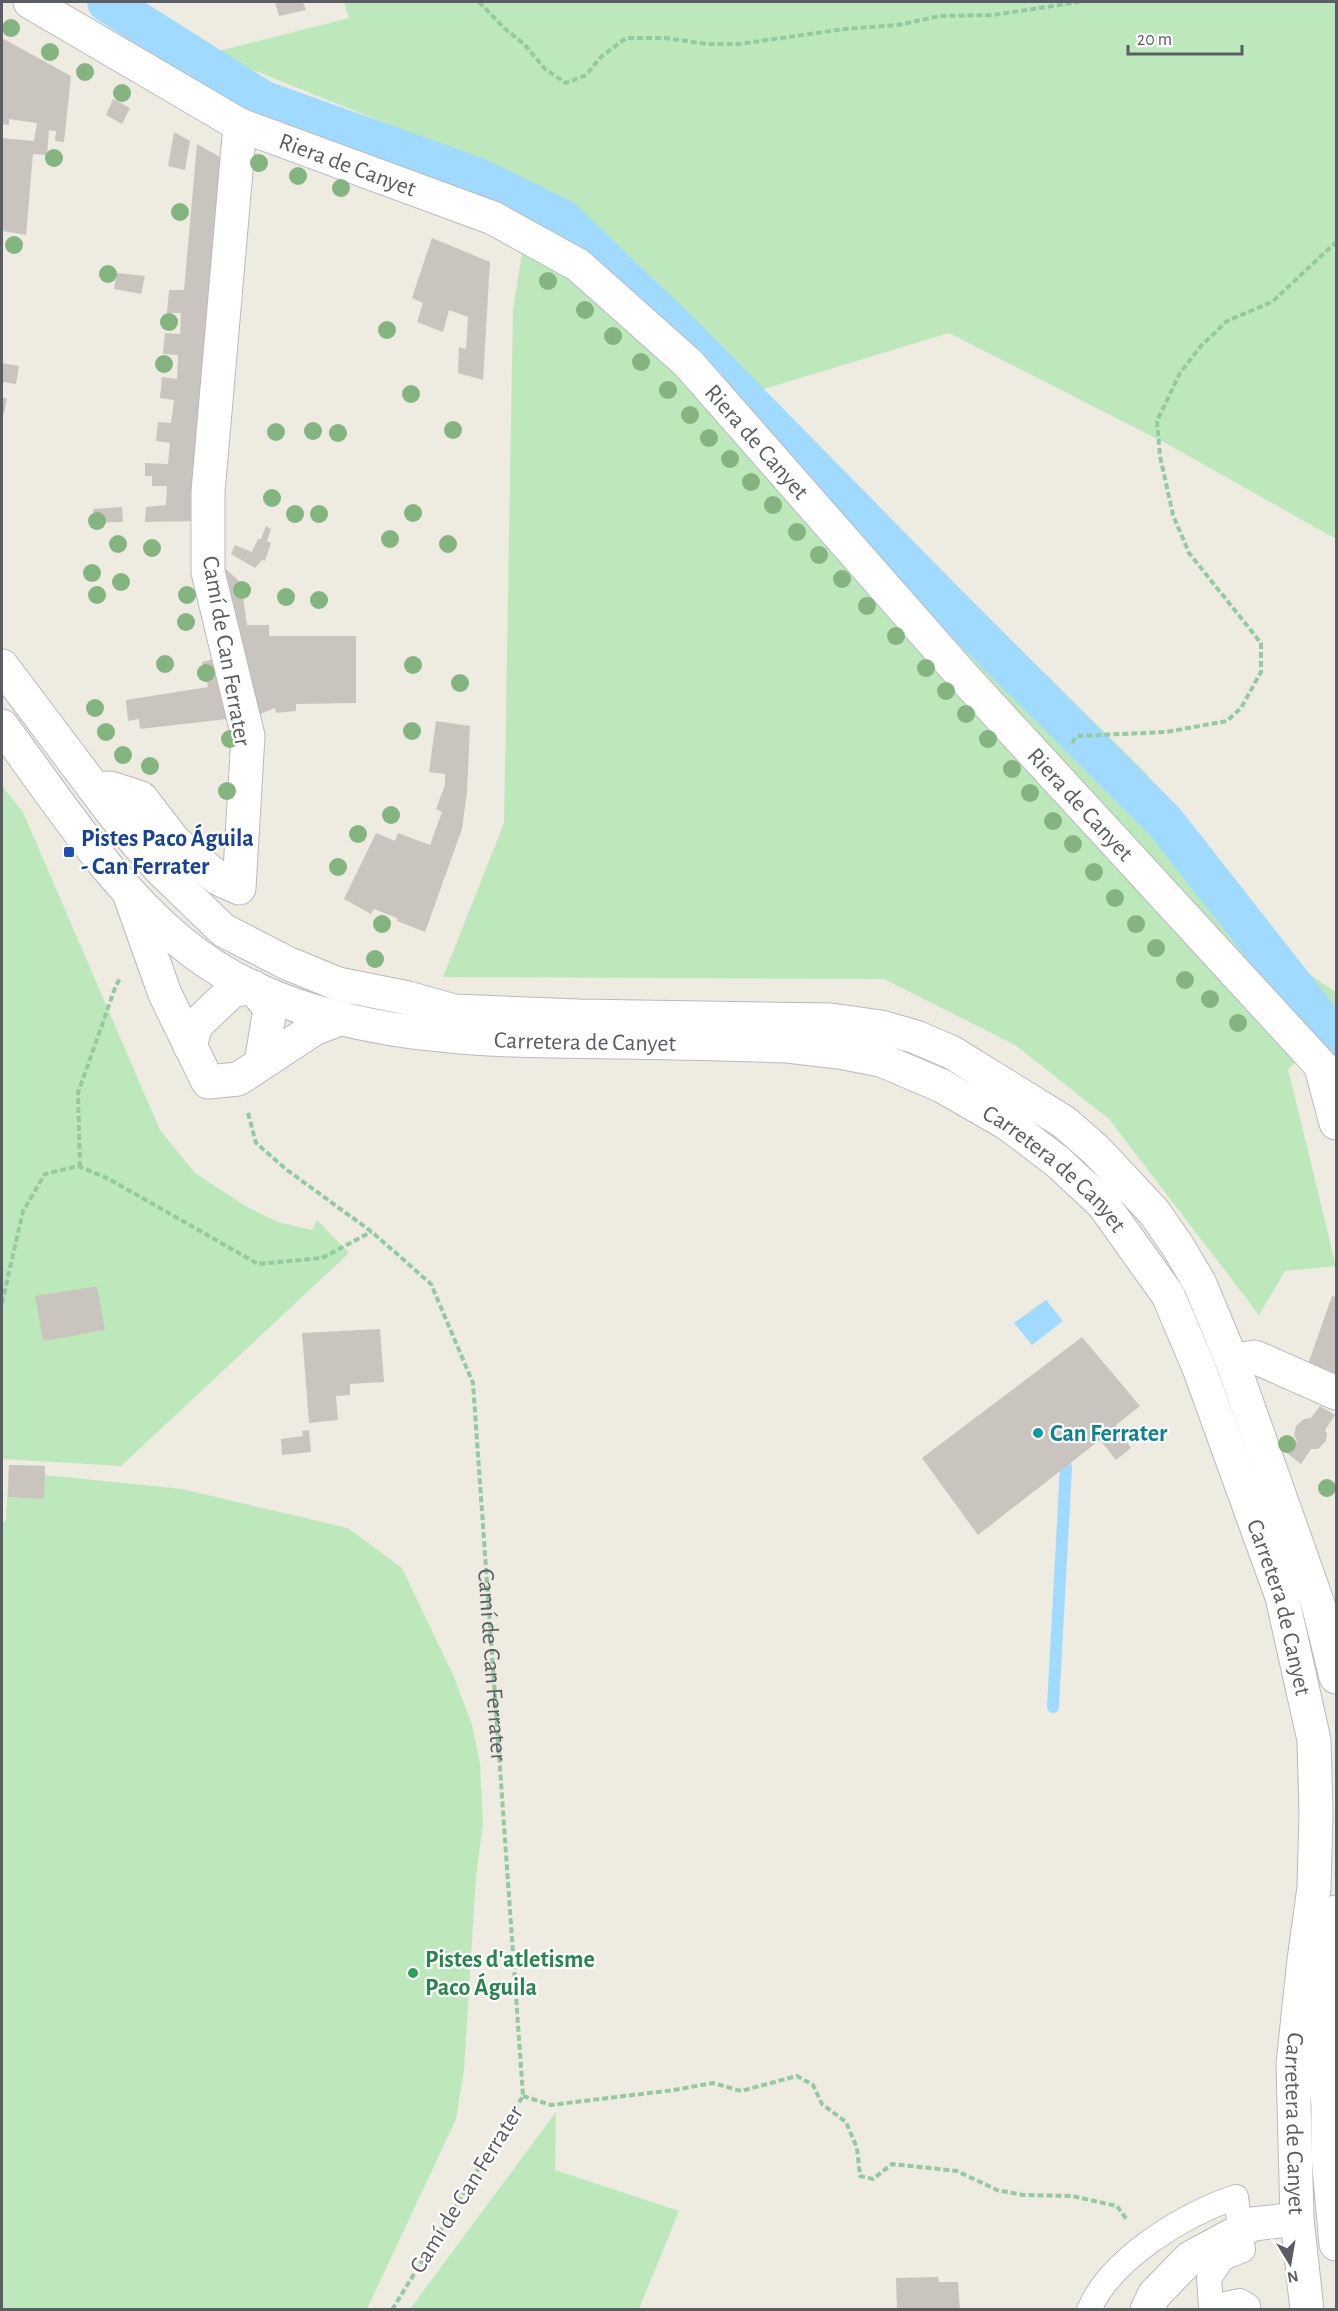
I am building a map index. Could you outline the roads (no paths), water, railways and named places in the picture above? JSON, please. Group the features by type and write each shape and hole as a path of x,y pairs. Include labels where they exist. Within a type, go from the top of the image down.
{"street":[{"name":"Riera de Canyet","path":"30,2 240,125 493,218 578,265 687,363 961,674 1329,1074"},
{"name":"Camí de Can Ferrater","path":"95,789 110,788 141,798 175,842 219,879 239,888 248,736 208,572 208,492 240,125"},
{"name":"Carretera de Canyet","path":"2,666 136,842 161,870 223,930 254,947 338,984 408,998 454,1011 831,1020 881,1026 916,1036 942,1048 1027,1097 1064,1122 1096,1150 1154,1212 1185,1257 1200,1284 1232,1361 1318,1604 1336,1677"},
{"name":"Carretera de Canyet","path":"2,726 87,842 129,893 182,943 222,971 284,1002 366,1024 467,1038 787,1046 881,1060 942,1086 1008,1124 1058,1162 1102,1204 1168,1295 1199,1368 1282,1597 1314,1740 1316,1813 1314,1888 1293,2064 1297,2219 1307,2310"},
{"path":"161,870 175,906 242,960 253,987 270,1009 250,1071"},
{"path":"129,893 165,994 208,1082 250,1071 314,1029 342,1018"},
{"path":"190,1046 196,1025 232,991 273,982 346,1005 435,1019 454,1011"},
{"path":"1329,1074 1336,1124"},
{"path":"1250,1509 1259,1489 1221,1382 1232,1361 1254,1357 1336,1393"},
{"name":"Carretera de Canyet","path":"1336,1912 1322,2062 1328,2104 1328,2155 1336,2244"},
{"path":"1148,2310 1154,2295 1190,2258 1253,2224 1297,2219 1312,2203 1314,2175 1312,2083 1322,2062"},
{"path":"1089,2310 1109,2278 1166,2230 1208,2207 1236,2197 1243,2250 1223,2258 1209,2278 1211,2307 1240,2301 1248,2306 1248,2310"},
{"path":"1297,2219 1320,2262 1324,2310"}],"water":[{"path":"1046,1300 1063,1321 1032,1345 1014,1323"}],"waterway":[{"path":"107,2 262,100 476,177 562,219 685,337 1165,822 1336,1040"},
{"path":"1053,1707 1066,1467"}],"place":[{"name":"Pistes Paco Águila - Can Ferrater","path":"69,852"},
{"name":"Can Ferrater","path":"1038,1433"},
{"name":"Pistes d'atletisme Paco Águila","path":"413,1973"}]}
